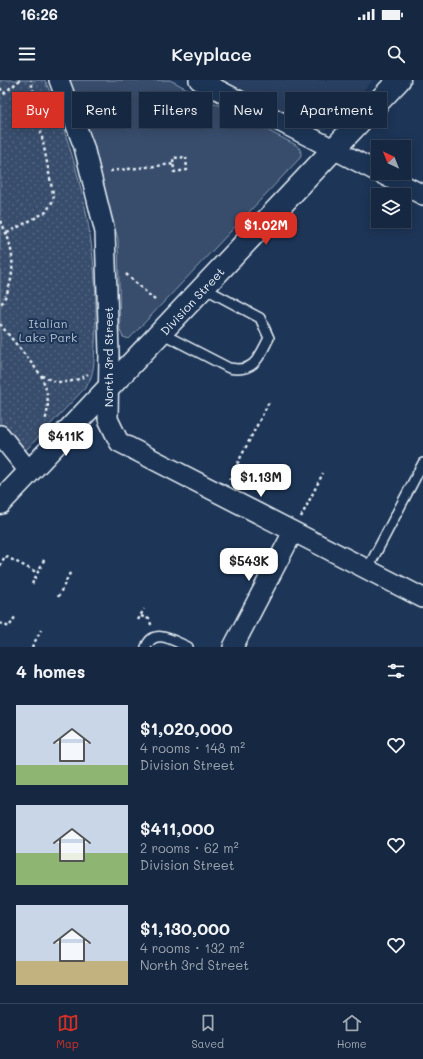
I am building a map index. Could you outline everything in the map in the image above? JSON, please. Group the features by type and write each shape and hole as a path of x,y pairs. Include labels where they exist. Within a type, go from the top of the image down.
{"main road":[{"name":"Division Street","path":"0,503 399,80"}],"street":[{"name":"North 3rd Street","path":"59,80 84,147 105,232 109,389 108,419 119,442 297,525 367,570 422,594"},
{"path":"199,80 371,168"},
{"path":"394,180 423,195"},
{"path":"0,436 29,471"},
{"path":"233,647 297,525"}],"lane":[{"path":"162,333 228,368 238,370 247,368 256,363 269,338 260,318 204,288"},
{"path":"367,570 423,463"},
{"path":"146,647 152,638 158,636 178,645 188,647"}],"path":[{"path":"0,88 4,93 20,80"},
{"path":"7,233 46,212 54,199 31,80"},
{"path":"186,157 187,170 174,172 174,164 173,158 186,157"},
{"path":"110,171 174,164"},
{"path":"0,221 7,233 11,248 11,282 0,306"},
{"path":"126,274 156,301"},
{"path":"0,324 41,374 50,380 62,382 76,381 88,374"},
{"path":"41,374 46,387 49,403 45,421"},
{"path":"228,482 269,402"},
{"path":"297,525 323,473"},
{"path":"0,566 5,556 38,573"},
{"path":"32,584 45,558"},
{"path":"58,598 71,572"},
{"path":"138,620 144,609"},
{"path":"141,616 148,619 154,633"},
{"path":"0,623 9,627 15,617"},
{"path":"32,647 41,630"}],"shaded area":[{"path":"225,80 373,80 362,92 285,92 285,112 277,108 277,92 248,92"},
{"path":"315,128 328,128 327,129 321,131"}],"green space":[{"name":"Italian Lake Park","path":"0,80 45,80 50,92 12,92 12,128 63,128 78,176 91,242 95,276 96,309 94,366 86,387 27,449 24,450 8,436 0,425"},
{"path":"67,80 170,80 193,92 139,92 139,128 212,128 212,102 220,106 220,128 263,128 296,145 301,151 300,158 129,339 123,337 120,331 118,239 86,128 131,128 131,92 72,92"}]}
